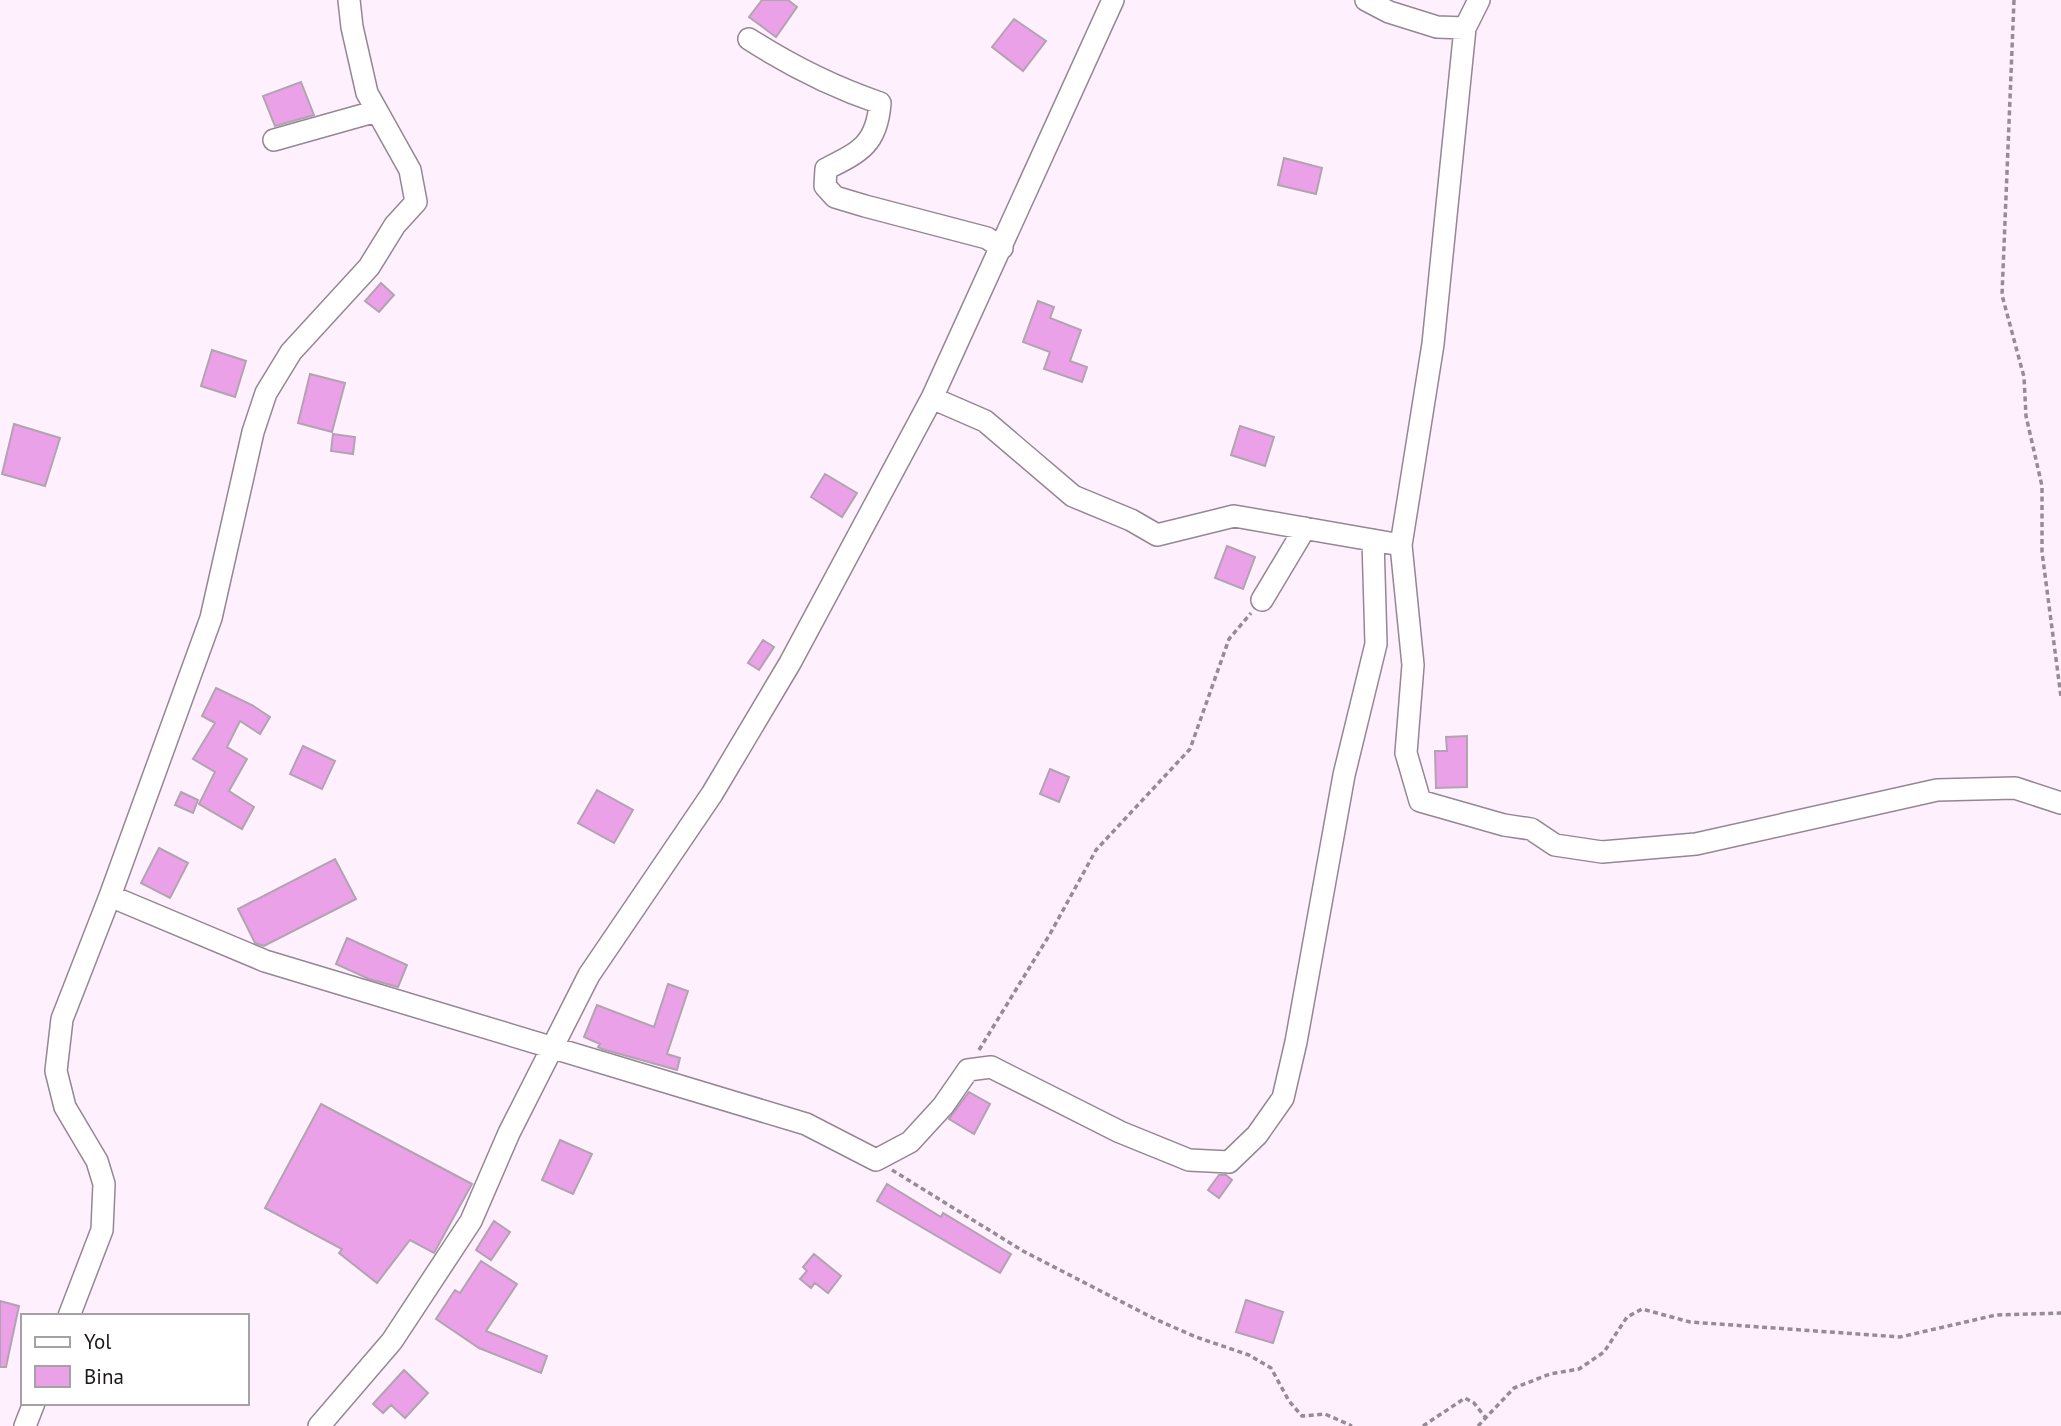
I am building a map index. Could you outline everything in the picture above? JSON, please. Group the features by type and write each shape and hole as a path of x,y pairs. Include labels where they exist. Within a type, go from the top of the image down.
{"street":[{"path":"70,1314 102,1230 104,1184 97,1161 65,1107 56,1071 62,1019 110,896 211,618 253,432 266,393 292,352 369,267 395,225 416,202 410,170 367,93 352,27 349,0"},
{"path":"319,1426 393,1341 471,1221 509,1133 589,975 712,794 790,663 932,398 1113,0"},
{"path":"1366,0 1389,12 1437,27 1465,28"},
{"path":"1479,0 1465,28 1433,344 1401,545 1413,665 1406,753 1419,801 1504,825 1531,829 1555,845 1602,852 1696,844 1937,790 2015,788 2061,803"},
{"path":"750,39 784,61 844,91 880,103 878,123 870,141 854,155 826,169 825,186 835,197 987,238 1002,248"},
{"path":"274,140 377,111"},
{"path":"932,398 985,421 1073,496 1131,520 1157,535 1234,516 1401,545"},
{"path":"1262,600 1305,528"},
{"path":"110,896 265,961 806,1124 876,1160 910,1142 943,1107 968,1070 991,1067 1120,1132 1189,1160 1229,1162 1257,1135 1283,1098 1305,996 1344,775 1377,643 1373,540"},
{"path":"26,1426 33,1405"}],"path":[{"path":"2014,0 2002,295 2024,377 2026,416 2042,486 2042,552 2061,698"},
{"path":"968,1070 1050,934 1096,850 1190,749 1229,639 1262,600"},
{"path":"876,1160 1023,1251 1155,1319 1196,1337 1249,1355 1272,1368 1289,1401 1302,1416 1325,1415 1352,1426"},
{"path":"1478,1426 1514,1388 1550,1374 1579,1369 1604,1352 1627,1317 1642,1309 1690,1322 1900,1337 1996,1315 2061,1313"},
{"path":"1423,1426 1465,1398 1485,1417"}],"building":[{"path":"762,0 788,0 797,7 776,37 749,17"},
{"path":"1014,19 1046,41 1023,71 992,47"},
{"path":"301,82 314,115 275,126 263,96"},
{"path":"1284,158 1322,168 1316,194 1278,185"},
{"path":"381,283 394,295 379,312 365,301"},
{"path":"1038,301 1054,307 1050,318 1081,330 1070,361 1087,367 1082,382 1044,369 1050,352 1023,342"},
{"path":"212,350 246,361 235,397 201,386"},
{"path":"310,374 345,383 332,432 298,423"},
{"path":"14,424 60,438 45,486 2,474"},
{"path":"1240,426 1274,437 1265,466 1231,455"},
{"path":"333,434 355,437 353,454 331,451"},
{"path":"825,474 857,493 842,517 811,497"},
{"path":"1227,546 1255,557 1243,589 1215,578"},
{"path":"763,640 774,647 759,670 748,663"},
{"path":"216,688 270,717 260,734 240,721 227,747 247,759 229,791 254,807 242,829 199,804 215,772 193,759 215,723 202,716"},
{"path":"1467,736 1467,787 1436,788 1435,751 1447,751 1446,737"},
{"path":"303,746 335,761 322,789 290,774"},
{"path":"1050,769 1069,777 1059,802 1040,794"},
{"path":"597,790 633,810 614,843 578,823"},
{"path":"181,792 198,800 193,813 175,805"},
{"path":"159,848 188,863 170,898 141,883"},
{"path":"335,859 356,899 264,946 255,943 238,909"},
{"path":"347,938 407,965 398,987 369,979 336,964"},
{"path":"668,984 688,991 667,1054 680,1058 677,1070 602,1049 598,1047 600,1044 584,1037 597,1005 654,1027"},
{"path":"969,1092 990,1104 974,1134 949,1119"},
{"path":"321,1104 472,1184 434,1253 410,1240 377,1283 339,1253 342,1249 265,1208"},
{"path":"560,1140 592,1154 573,1194 542,1180"},
{"path":"1219,1175 1226,1175 1232,1180 1219,1198 1208,1190"},
{"path":"887,1184 941,1217 943,1213 1011,1254 1000,1273 877,1201"},
{"path":"494,1221 510,1232 491,1260 476,1250"},
{"path":"814,1254 841,1276 828,1293 815,1283 811,1288 800,1279 807,1271 803,1267"},
{"path":"481,1261 517,1284 486,1331 547,1356 541,1373 479,1348 436,1319 455,1290 460,1293"},
{"path":"1246,1300 1283,1312 1273,1343 1236,1332"},
{"path":"0,1301 19,1306 6,1367 0,1367"},
{"path":"404,1370 428,1393 405,1418 391,1405 383,1413 373,1404"}]}
